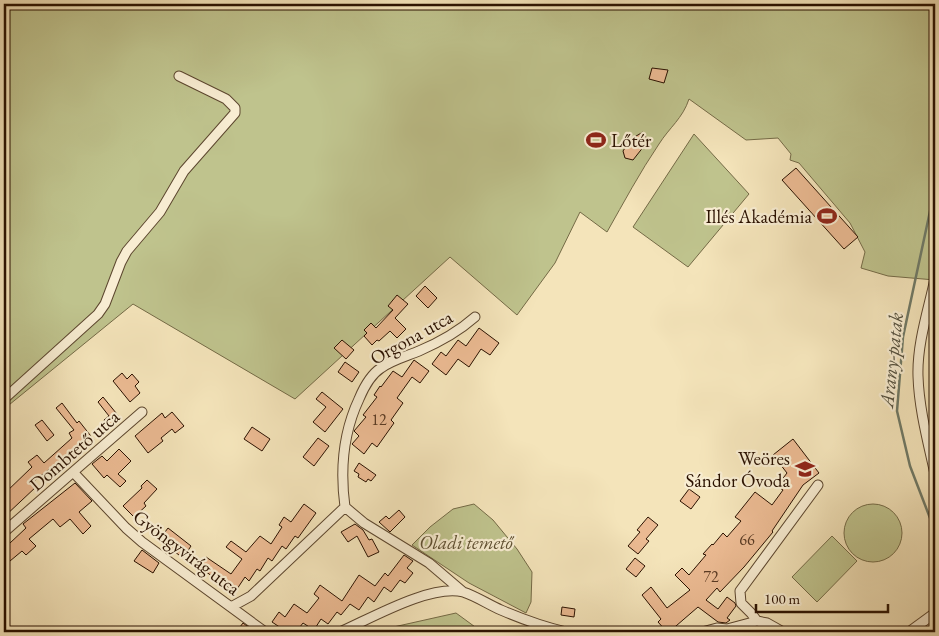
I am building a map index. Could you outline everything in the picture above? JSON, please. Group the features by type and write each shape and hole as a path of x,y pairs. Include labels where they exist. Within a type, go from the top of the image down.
{"street":[{"path":"4,399 98,314 105,304 127,250 160,212 184,171 235,114 235,108 226,99 180,76"},
{"path":"935,279 920,348 918,376 922,409 935,474"},
{"name":"Orgona utca","path":"345,507 342,487 343,456 348,425 365,385 381,367 446,338 475,317"},
{"name":"Dombtető utca","path":"4,532 142,412"},
{"name":"Gyöngyvirág utca","path":"73,472 126,528 142,542 265,632"},
{"path":"757,621 752,613 741,603 740,591 818,485"},
{"path":"231,607 252,596 345,507 364,522 429,563 463,592 531,622 566,632"},
{"path":"340,632 424,596 447,592 463,592"},
{"path":"909,632 935,613"},
{"path":"702,632 717,628 727,629 757,621 767,623 783,632"}],"green space":[{"path":"4,4 935,4 935,280 888,276 861,268 865,252 850,223 799,163 790,160 791,154 778,138 746,140 689,99 676,123 663,138 645,165 607,232 580,212 555,263 517,315 450,257 295,399 133,304 4,409"},
{"path":"694,134 749,194 688,267 633,227"},
{"name":"Oladi temető","path":"474,504 493,520 517,549 532,572 531,602 526,613 469,583 412,545 430,527 453,509"},
{"path":"867,504 879,504 894,512 902,527 902,539 894,554 879,562 867,562 852,554 844,539 844,527 852,512"},
{"path":"832,536 857,561 817,602 792,577"},
{"path":"456,613 482,632 380,632 389,628"}],"building":[{"path":"652,68 668,70 664,83 649,79"},
{"path":"643,132 648,141 633,160 625,158 623,151 631,139"},
{"name":"Illés Akadémia","path":"796,168 858,237 844,249 782,180"},
{"path":"425,286 437,298 428,308 416,296"},
{"path":"397,295 408,304 395,318 406,329 397,338 390,331 372,345 364,336 367,333 364,330 371,323 376,328 393,310 388,306"},
{"path":"479,328 499,343 490,355 481,349 469,367 458,359 446,375 432,364 441,352 446,356 458,340 466,346"},
{"path":"342,340 354,350 346,359 334,348"},
{"path":"414,360 429,371 420,383 412,377 397,398 403,403 391,420 394,423 377,447 372,443 364,454 352,444 359,436 354,431 366,417 363,415 377,397 374,395 380,386 393,371 402,377"},
{"path":"345,362 359,372 352,382 338,372"},
{"path":"122,373 127,379 132,374 139,382 135,386 140,393 130,402 113,381"},
{"path":"322,392 343,409 325,432 313,422 326,407 316,399"},
{"path":"103,397 121,419 109,428 104,420 109,416 98,402"},
{"path":"62,403 77,423 79,421 94,440 56,472 52,467 34,481 37,486 4,517 4,494 32,467 28,462 37,455 44,463 72,438 69,433 74,430 56,408"},
{"path":"172,412 184,426 175,433 172,429 161,438 163,441 148,453 135,436 162,413 165,418"},
{"path":"42,420 54,435 47,441 35,425"},
{"path":"252,427 270,439 262,451 244,439"},
{"path":"318,438 329,446 314,466 303,457"},
{"path":"793,439 819,473 803,485 773,532 744,567 720,592 717,588 706,600 718,609 727,597 735,603 736,606 727,618 730,620 726,623 718,622 698,607 667,632 658,622 661,619 642,595 651,587 667,608 690,590 675,575 682,568 689,575 706,555 703,554 723,533 727,537 741,521 735,517 755,492 772,505 783,490 777,486 787,473 773,455"},
{"path":"119,449 131,461 118,474 126,481 120,487 107,475 104,478 92,464 102,456 107,461"},
{"path":"359,463 376,475 371,481 368,479 366,482 358,477 359,474 354,471"},
{"path":"147,480 157,489 144,503 146,506 134,517 123,506 142,488 141,486"},
{"path":"75,483 92,501 79,512 91,526 83,534 70,519 60,527 53,519 29,539 36,546 26,555 22,551 4,566 4,538 10,543 26,528 23,524"},
{"path":"689,489 700,497 691,509 680,501"},
{"path":"304,504 316,513 298,538 295,536 286,549 282,546 272,561 268,558 260,571 257,569 249,581 245,577 235,592 199,567 206,557 231,574 242,559 226,547 231,541 246,552 260,536 271,544 282,527 279,525 284,517 291,522"},
{"path":"399,510 405,517 390,532 379,522 386,516 389,519"},
{"path":"648,517 658,525 646,539 649,541 638,554 628,546 640,532 637,530"},
{"path":"355,524 363,530 369,540 372,539 379,552 368,557 357,536 348,542 341,532"},
{"path":"168,528 191,546 183,558 159,540"},
{"path":"142,550 159,563 153,573 134,561"},
{"path":"404,555 413,561 407,568 413,573 405,583 400,580 391,592 384,587 374,602 368,597 359,610 350,604 341,615 337,612 328,624 321,619 314,630 303,623 296,632 287,632 272,622 279,612 285,617 294,604 307,613 319,598 314,594 320,585 342,601 359,575 375,586 385,573 388,576"},
{"path":"635,558 645,566 636,577 626,569"},
{"path":"562,607 575,609 574,617 561,615"},
{"path":"243,623 255,632 236,632"}],"waterway":[{"name":"Arany-patak","path":"935,188 903,337 897,411 910,466 935,531"}],"place":[{"name":"Lőtér","path":"596,140"},
{"name":"Illés Akadémia","path":"827,216"},
{"name":"Weöres Sándor Óvoda","path":"805,469"}]}
